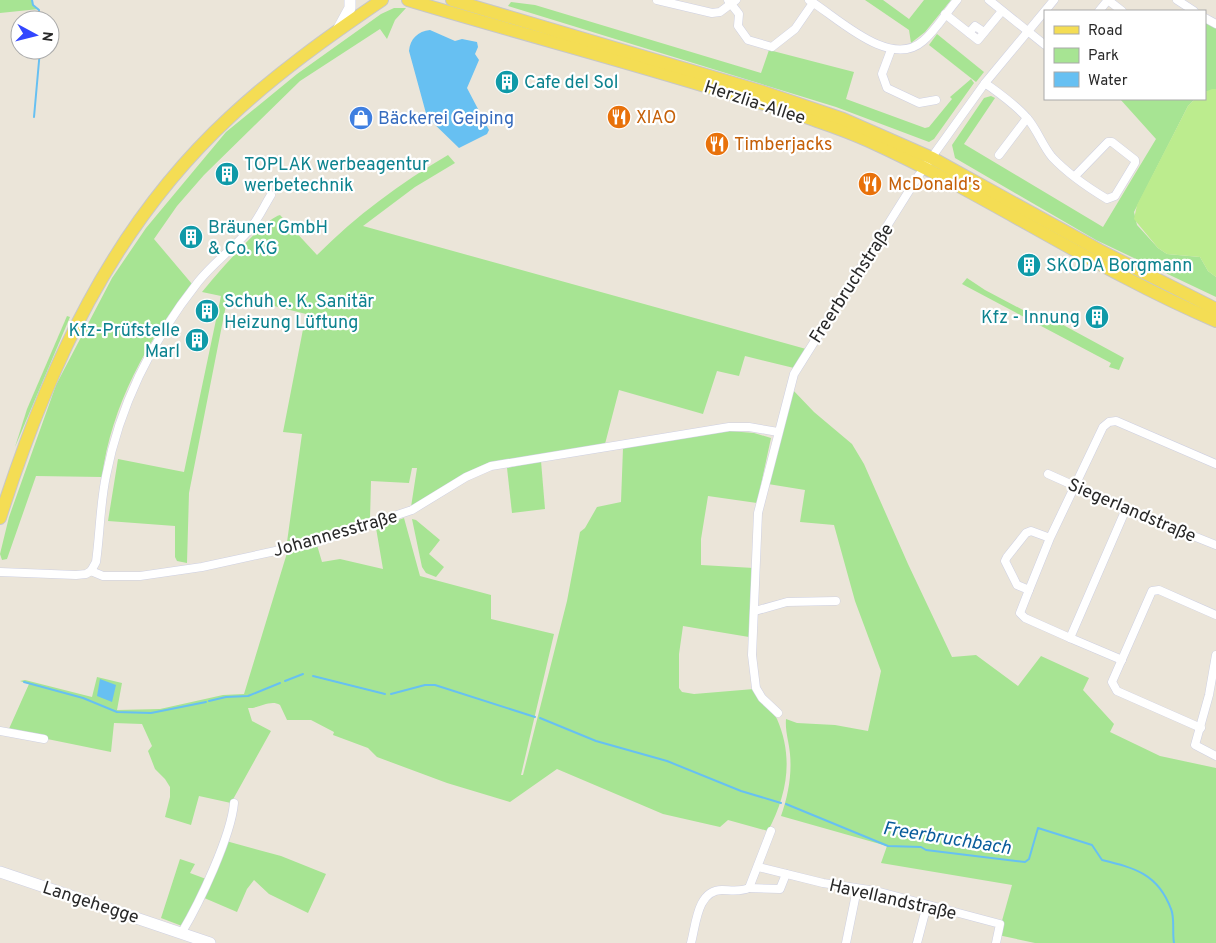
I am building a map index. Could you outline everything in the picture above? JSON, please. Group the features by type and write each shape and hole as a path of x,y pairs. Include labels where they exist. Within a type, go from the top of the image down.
{"main road":[{"path":"0,518 34,419 58,362 104,271 133,228 178,172 229,118 288,66 382,0"},
{"name":"Herzlia-Allee","path":"408,0 675,77 812,120 869,142 924,169 1123,277 1216,321"},
{"name":"Herzlia-Allee","path":"452,0 769,93 843,119 932,158 1099,250 1216,309"}],"street":[{"path":"338,30 350,8 350,0"},
{"path":"657,0 703,13 720,12 731,1 739,14 738,26 748,40 772,47 796,30 811,1 875,45 891,50 916,46 923,41 957,0"},
{"path":"989,0 1044,44"},
{"name":"Freerbruchstraße","path":"1046,10 1054,0"},
{"path":"1100,10 1108,0 1121,10"},
{"path":"1177,0 1192,10"},
{"path":"945,14 978,40 1002,11"},
{"name":"Freerbruchstraße","path":"778,713 762,698 756,688 752,655 758,513 794,374 924,169 985,83 1044,12"},
{"path":"891,50 882,74 887,88 919,103 936,100"},
{"path":"985,83 1016,106 1027,118 1051,155 1083,185 1107,199 1115,196 1135,160 1112,142 1108,142 1075,176"},
{"path":"999,155 1027,118"},
{"path":"91,571 96,562 104,488 111,455 120,422 138,378 180,306 200,280 248,231 271,195"},
{"path":"1122,660 1025,618 1020,613 1071,491 1075,487 1103,427 1110,422 1116,421 1216,464"},
{"name":"Johannesstraße","path":"0,572 76,575 86,574 91,571 103,576 140,576 202,566 317,542 412,510 466,477 491,466 729,427 749,427 778,432"},
{"name":"Siegerlandstraße","path":"1048,474 1126,509 1216,545"},
{"path":"1070,638 1126,509"},
{"path":"1029,590 1017,585 1005,562 1007,557 1026,533 1031,530 1050,538"},
{"path":"1201,728 1117,691 1112,682 1152,591 1159,590 1216,615"},
{"path":"755,611 787,602 836,601"},
{"path":"1216,655 1201,728 1195,745 1216,756"},
{"path":"0,731 44,739"},
{"path":"182,932 193,913 232,820 234,803"},
{"path":"749,888 770,831"},
{"name":"Havellandstraße","path":"758,867 857,889 876,891 1000,924 996,943"},
{"name":"Langehegge","path":"0,872 210,943"},
{"path":"691,943 701,903 706,894 716,890 780,889 786,874"},
{"path":"846,943 857,889"},
{"path":"917,943 927,905"}],"green space":[{"path":"0,0 32,0 33,5 39,9 10,10 10,12 0,13"},
{"path":"865,0 883,0 909,19 924,0 951,0 925,32 911,43 909,30"},
{"path":"511,2 535,5 761,73 769,50 854,72 846,99 925,128 929,127 952,99 950,97 971,79 974,83 934,139 929,142 836,107 508,6"},
{"path":"394,8 406,8 395,20 387,39 380,29 300,81 204,175 177,206 154,239 192,284 161,327 134,374 114,425 102,477 36,476 7,559 2,560 0,554 9,517 56,385 112,278 146,228 226,132 297,74 381,14"},
{"path":"1206,19 1216,24 1216,89 1206,92"},
{"path":"937,34 984,72 976,82 929,45"},
{"path":"1216,89 1216,277 1208,271 1200,257 1167,254 1158,248 1134,219 1137,205 1188,106 1194,100 1206,100 1206,92"},
{"path":"991,96 995,98 964,144 1103,227 1156,139 1121,100 1194,100 1188,106 1134,212 1137,225 1158,248 1167,254 1200,257 1208,271 1216,277 1216,297 1096,240 955,158 952,145 984,98"},
{"path":"448,155 455,163 415,187 363,226 806,349 794,368 745,356 739,376 717,371 703,414 619,390 605,444 490,464 411,507 417,468 412,468 409,483 371,481 370,520 287,542 302,434 283,432 306,314 230,295 227,300 189,493 187,563 177,561 175,557 175,526 108,521 118,459 184,472 221,296 202,292 240,249 263,226 280,215 317,255 379,201"},
{"path":"967,278 985,290 1040,319 1043,314 1124,358 1119,370 1109,367 1111,363 962,284"},
{"path":"67,316 70,317 15,447 27,409"},
{"path":"792,389 814,412 852,444 864,464 952,657 976,655 1018,686 1041,656 1089,678 1083,690 1114,724 1110,732 1160,756 1216,768 1216,943 1035,943 998,935 1012,885 881,863 887,846 781,816 790,778 790,754 786,719 797,723 835,725 868,731 881,671 855,601 834,525 800,522 805,490 768,484"},
{"path":"729,431 754,433 771,438 757,503 708,496 701,539 701,565 754,568 749,637 683,626 679,654 679,688 682,692 694,694 754,689 763,704 776,718 782,734 787,762 784,790 768,831 728,820 720,827 663,814 557,769 510,802 447,783 377,757 368,748 333,735 334,732 311,720 287,720 280,705 276,703 248,708 252,721 271,731 231,803 199,796 191,825 165,817 170,797 170,787 155,769 148,751 152,746 142,724 114,723 111,752 8,731 29,684 20,681 25,680 92,697 97,677 122,683 117,710 160,709 223,695 244,694 287,553 317,545 322,562 340,559 383,569 376,528 404,518 420,576 491,595 491,619 554,634 521,775 523,775 567,601 580,532 585,528 597,507 621,502 623,448"},
{"path":"541,461 545,509 512,513 507,468"},
{"path":"412,519 416,520 440,540 429,554 444,567 436,577 426,573 422,567"},
{"path":"226,841 281,856 326,874 308,913 269,894 254,880 247,889 237,912 202,897"},
{"path":"180,859 195,864 190,873 206,879 182,926 161,918"}],"water":[{"path":"430,30 455,41 462,39 477,42 478,47 475,54 479,60 467,88 489,130 487,134 459,148 427,117 409,51 415,36"},
{"path":"100,679 116,685 112,702 97,696"}],"waterway":[{"path":"32,0 33,5 39,10"},
{"path":"34,117 39,60"},
{"name":"Freerbruchbach","path":"285,681 303,674"},
{"name":"Freerbruchbach","path":"313,676 385,694"},
{"name":"Freerbruchbach","path":"24,682 83,698 117,712 151,713 206,702"},
{"name":"Freerbruchbach","path":"209,701 226,697 248,696 280,683"},
{"name":"Freerbruchbach","path":"391,694 425,685 435,685 535,717"},
{"name":"Freerbruchbach","path":"540,718 596,741 667,761 741,791 781,803"},
{"name":"Freerbruchbach","path":"786,804 888,846 921,847 926,850 1025,862 1029,859 1038,828 1092,845 1102,860 1125,866 1144,874 1159,888 1166,897 1172,913 1174,943"}],"place":[{"name":"Cafe del Sol","path":"507,82"},
{"name":"XIAO","path":"619,117"},
{"name":"Bäckerei Geiping","path":"361,118"},
{"name":"Timberjacks","path":"717,144"},
{"name":"TOPLAK werbeagentur werbetechnik","path":"227,174"},
{"name":"McDonald's","path":"870,184"},
{"name":"Bräuner GmbH & Co. KG","path":"191,237"},
{"name":"SKODA Borgmann","path":"1029,265"},
{"name":"Schuh e. K. Sanitär Heizung Lüftung","path":"207,311"},
{"name":"Kfz - Innung","path":"1097,317"},
{"name":"Kfz-Prüfstelle Marl","path":"197,340"}]}
